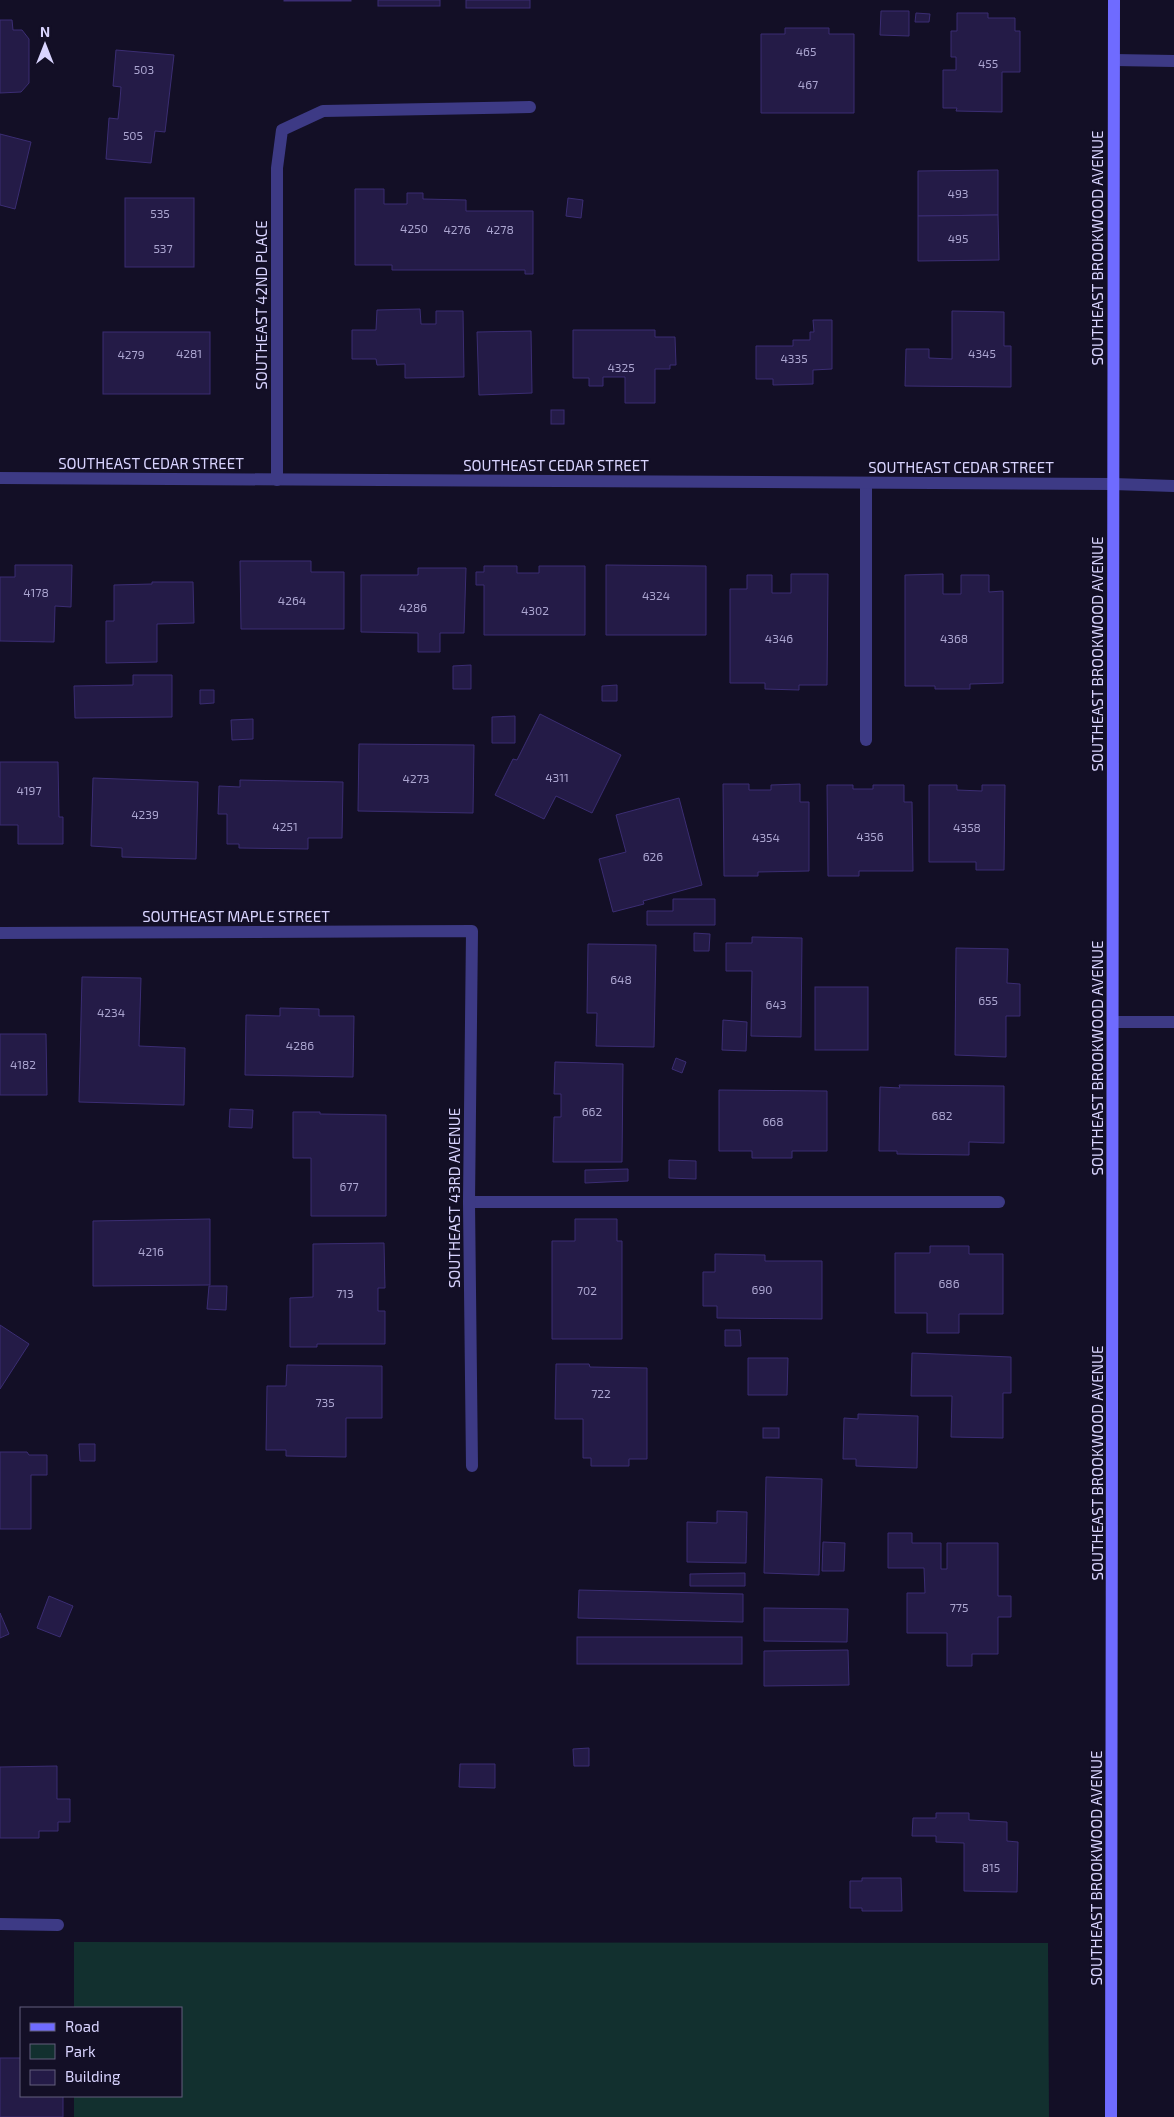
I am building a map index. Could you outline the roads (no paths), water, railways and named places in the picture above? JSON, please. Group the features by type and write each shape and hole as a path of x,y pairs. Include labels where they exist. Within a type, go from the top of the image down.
{"main road":[{"name":"SOUTHEAST BROOKWOOD AVENUE","path":"1111,2117 1114,0"}],"street":[{"path":"1114,60 1174,61"},
{"name":"SOUTHEAST 42ND PLACE","path":"277,480 277,168 282,130 323,111 530,107"},
{"name":"SOUTHEAST CEDAR STREET","path":"0,478 1113,484 1174,486"},
{"path":"866,483 866,740"},
{"name":"SOUTHEAST MAPLE STREET","path":"0,933 472,930"},
{"name":"SOUTHEAST 43RD AVENUE","path":"472,930 469,1202 472,1466"},
{"path":"1114,1022 1174,1022"},
{"path":"469,1202 999,1202"},
{"path":"0,1924 58,1925"}]}
